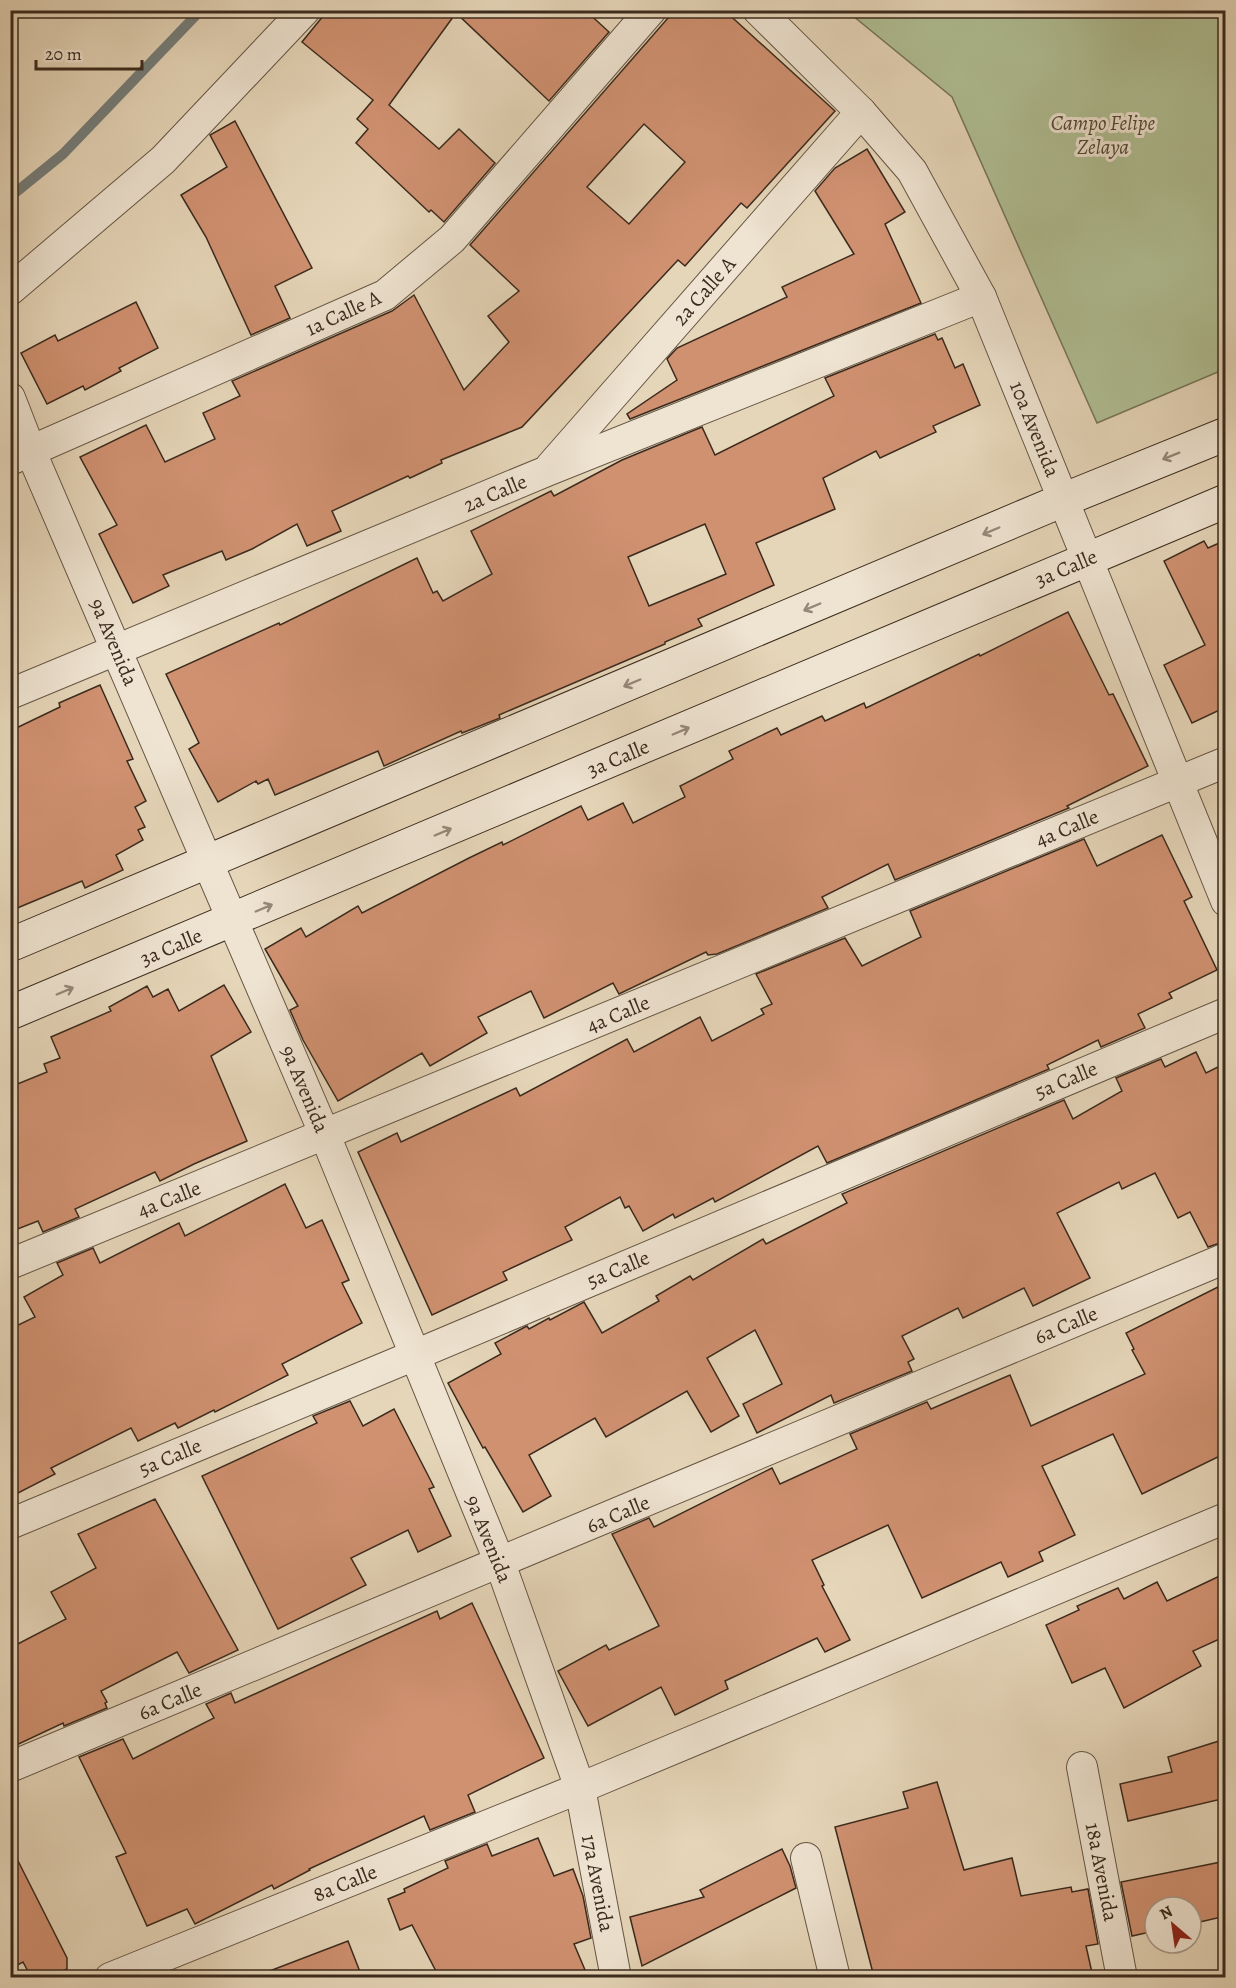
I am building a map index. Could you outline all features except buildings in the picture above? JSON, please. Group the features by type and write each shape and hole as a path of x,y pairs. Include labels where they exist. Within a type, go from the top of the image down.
{"street":[{"path":"10,290 163,160 305,10"},
{"name":"1a Calle A","path":"21,456 385,295 452,239 651,10"},
{"name":"10a Avenida","path":"758,10 861,112 912,171 981,297 1226,901"},
{"name":"2a Calle A","path":"547,471 861,112"},
{"name":"2a Calle","path":"10,694 547,471 981,297"},
{"name":"9a Avenida","path":"10,398 21,456 117,649 325,1136 500,1563 580,1788"},
{"path":"10,945 207,864 1063,500 1226,434"},
{"name":"3a Calle","path":"10,1013 1226,501"},
{"name":"4a Calle","path":"10,1264 325,1136 1226,762"},
{"name":"5a Calle","path":"10,1524 1226,1013"},
{"name":"6a Calle","path":"10,1767 1226,1258"},
{"name":"8a Calle","path":"110,1977 580,1788 1226,1518"},
{"name":"18a Avenida","path":"1082,1767 1122,1977"},
{"name":"17a Avenida","path":"580,1788 616,1977"},
{"path":"806,1858 836,1977"}],"green space":[{"name":"Campo Felipe Zelaya","path":"847,11 1225,11 1225,369 1097,423 952,97"}],"waterway":[{"path":"10,197 63,154 201,10"}]}
